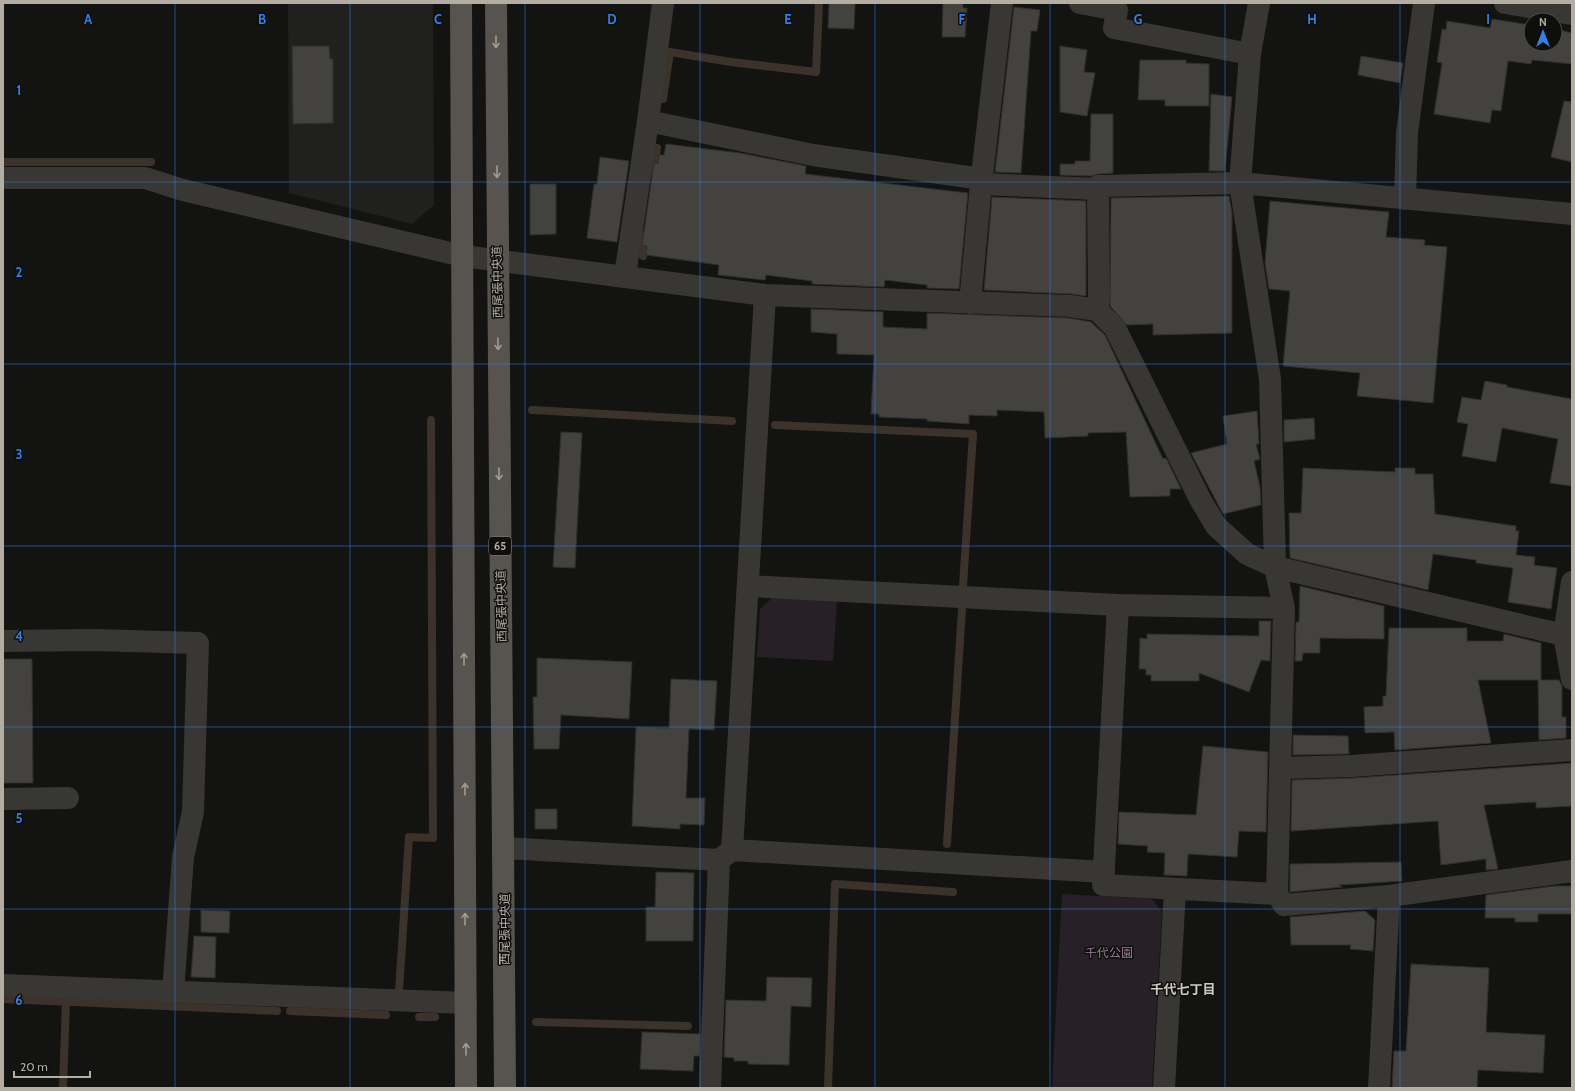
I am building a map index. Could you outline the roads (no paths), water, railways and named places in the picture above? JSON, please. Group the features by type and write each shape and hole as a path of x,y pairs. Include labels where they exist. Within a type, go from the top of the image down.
{"main road":[{"path":"461,3 466,1088"},
{"name":"西尾張中央道","path":"496,3 505,1088"}],"street":[{"path":"625,276 648,121 663,3"},
{"path":"970,303 1002,3"},
{"path":"1080,3 1117,10 1114,28 1250,54"},
{"path":"1259,3 1250,54 1240,183 1270,379 1275,567 1284,608 1277,894 1284,905 1389,896 1572,871"},
{"path":"1405,199 1407,133 1424,3"},
{"path":"1505,3 1572,14"},
{"path":"648,121 813,155 982,181 1098,189"},
{"path":"3,178 145,178 183,190 463,256 766,295 1070,306 1097,310 1115,328 1200,499 1216,526 1247,554 1275,567 1568,636"},
{"path":"1097,310 1099,299 1098,186 1240,183 1572,214"},
{"path":"710,1088 725,855 748,586 766,295"},
{"path":"1572,582 1568,636 1572,679"},
{"path":"748,586 1118,605 1284,608"},
{"path":"1118,605 1103,885 1277,894"},
{"path":"3,641 93,640 198,643 193,812 183,857 173,992"},
{"path":"1280,768 1352,766 1572,750"},
{"path":"3,799 68,798"},
{"path":"503,848 725,855 1104,872"},
{"path":"1164,1088 1175,889"},
{"path":"1379,1088 1389,896"},
{"path":"3,985 466,1003"}],"waterway":[{"path":"663,99 670,52 731,62 816,72 819,3"},
{"path":"653,174 657,148"},
{"path":"3,162 151,162"},
{"path":"643,256 645,235"},
{"path":"532,410 732,421"},
{"path":"399,991 409,837 433,838 431,420"},
{"path":"775,425 973,434 963,586"},
{"path":"947,844 962,609"},
{"path":"828,1088 835,884 953,892"},
{"path":"3,999 277,1011"},
{"path":"63,1088 66,1002"},
{"path":"290,1011 386,1015"},
{"path":"419,1017 435,1017"},
{"path":"536,1022 688,1026"}],"district":[{"name":"千代七丁目","path":"1183,989"}],"park label":[{"name":"千代公園","path":"1109,952"}]}
